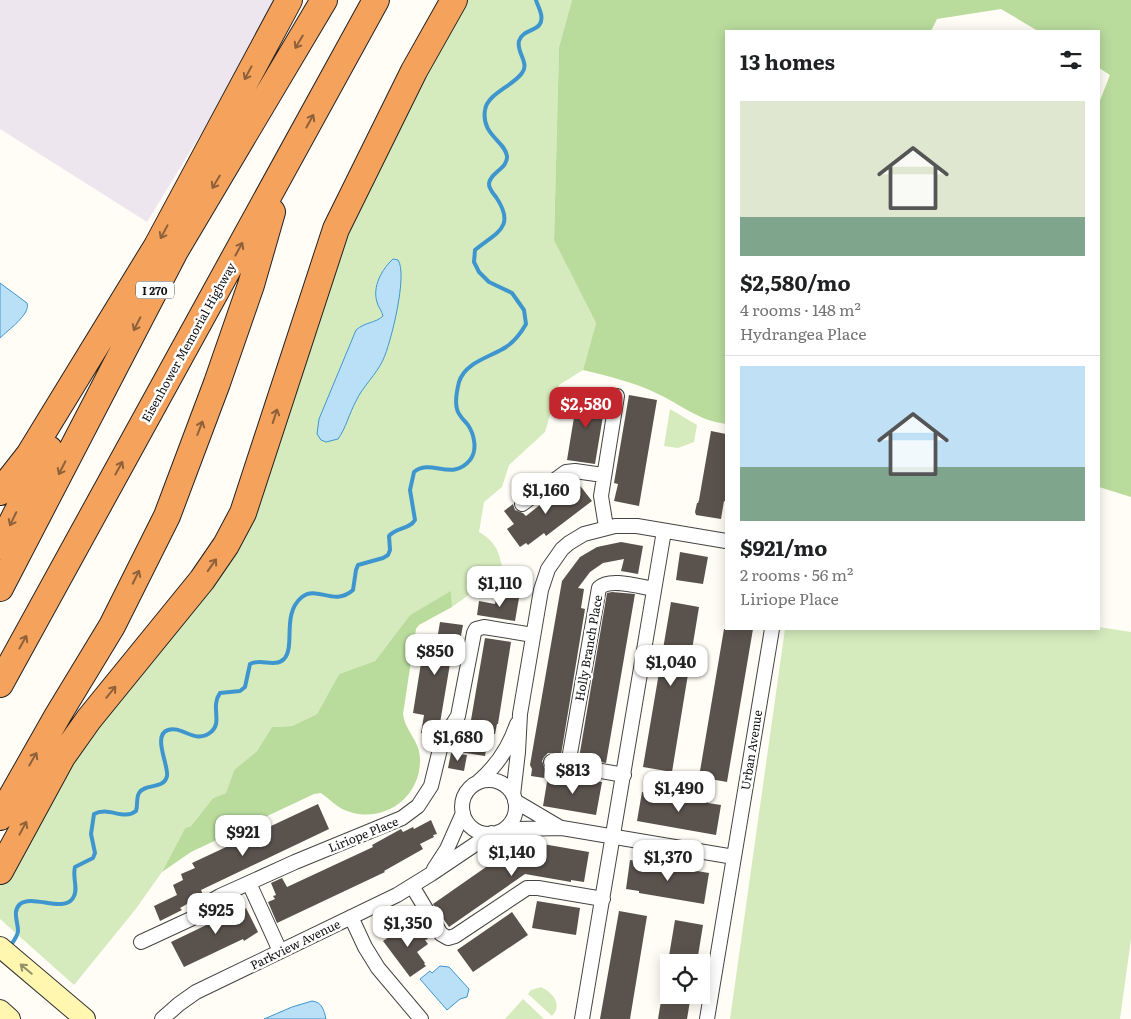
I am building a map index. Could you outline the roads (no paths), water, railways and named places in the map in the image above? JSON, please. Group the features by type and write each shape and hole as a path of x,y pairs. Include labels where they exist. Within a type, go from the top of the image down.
{"highway":[{"name":"I 270","path":"0,546 113,319 157,246 288,0"},
{"name":"I 270","path":"0,588 175,251 324,0"},
{"name":"Eisenhower Memorial Highway","path":"0,684 376,0"},
{"path":"0,871 62,757 89,719 202,580 226,545 243,513 336,229 414,71 454,0"},
{"path":"0,817 58,715 112,626 167,516 251,285 286,163"},
{"path":"0,492 29,456 113,319"}],"main road":[{"path":"0,946 85,1019"},
{"path":"0,1010 10,1019"}],"street":[{"path":"606,527 601,504 617,396"},
{"path":"522,504 566,472 575,471 604,475"},
{"path":"495,832 510,823 514,816 520,714 544,579 554,559 562,549 576,538 606,527 631,526 725,541"},
{"path":"582,1019 664,530"},
{"name":"Holly Branch Place","path":"568,765 599,588 602,584 613,582 654,589"},
{"name":"Liriope Place","path":"141,942 153,929 195,917 213,900 295,862 392,822 414,810 424,800 431,786 442,741 458,716 476,629 484,628 533,635"},
{"name":"Urban Avenue","path":"706,1019 772,630"},
{"path":"520,714 502,757 490,772 471,786 464,798 463,812 466,820 477,830 495,832 518,829 562,828 734,857"},
{"path":"551,762 624,775"},
{"path":"477,783 491,780 498,781 504,785 514,798 562,828"},
{"name":"Parkview Avenue","path":"431,874 447,849 463,812"},
{"name":"Parkview Avenue","path":"162,1019 196,992 412,886 495,832"},
{"path":"249,883 280,951"},
{"path":"412,886 442,934 448,938 455,936 527,888 538,888 603,899"},
{"path":"351,917 365,947 378,968 421,1019"}],"water":[{"path":"393,259 398,260 401,268 400,293 394,325 383,360 359,396 338,439 326,442 321,440 317,434 319,419 356,330 383,316 376,296 377,284 385,268"},
{"path":"0,283 27,303 27,307 22,317 0,338"},
{"path":"440,966 449,967 469,989 467,997 460,999 447,1010 420,979 430,971 432,973"},
{"path":"312,1001 320,1005 326,1019 264,1019 292,1007"}],"waterway":[{"path":"9,948 18,933 16,910 20,904 25,901 63,904 69,902 75,895 75,867 93,858 95,853 91,834 94,814 100,812 131,814 136,811 139,793 145,788 158,785 165,780 167,771 161,744 163,733 173,729 194,736 205,735 211,732 216,724 216,704 220,693 240,691 245,687 250,664 254,662 276,663 284,659 289,646 292,612 302,597 314,593 332,597 346,595 353,590 358,565 388,555 390,550 389,536 415,520 410,490 414,472 427,467 456,469 470,460 474,452 474,442 472,433 456,406 459,382 462,375 473,365 500,351 512,342 526,324 524,310 512,293 489,282 479,272 474,262 475,250 496,234 504,223 502,207 490,189 489,184 492,176 505,164 507,156 502,146 486,126 485,110 490,99 518,78 524,69 519,41 521,37 540,24 541,14 536,0"}]}
